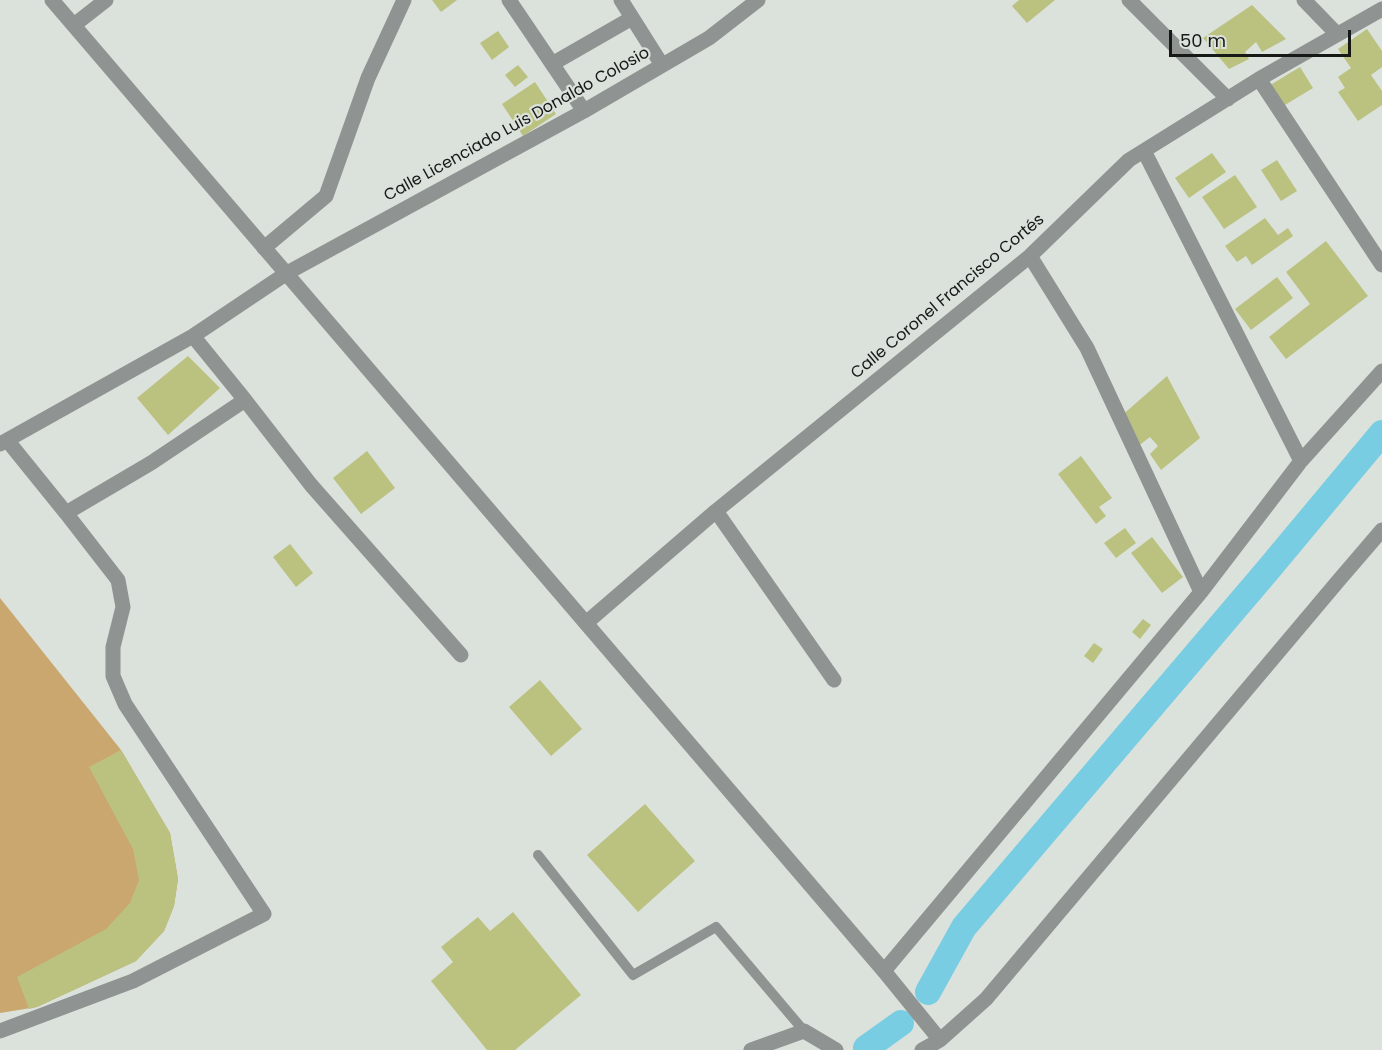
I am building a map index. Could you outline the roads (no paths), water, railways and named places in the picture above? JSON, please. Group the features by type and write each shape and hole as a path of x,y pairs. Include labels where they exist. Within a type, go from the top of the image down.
{"street":[{"path":"52,0 884,970 940,1040"},
{"path":"74,25 106,0"},
{"path":"264,248 327,196 368,78 405,0"},
{"path":"509,0 584,111"},
{"path":"621,0 662,65"},
{"name":"Calle Licenciado Luis Donaldo Colosio","path":"3,442 193,336 287,273 584,111 709,38 758,0"},
{"path":"1129,0 1228,99"},
{"path":"1304,0 1337,34"},
{"name":"Calle Coronel Francisco Cortés","path":"586,622 716,511 1030,256 1129,160 1259,80 1382,9"},
{"path":"552,64 632,18"},
{"path":"1259,80 1382,265"},
{"path":"1144,151 1301,461"},
{"path":"1030,256 1087,348 1201,592"},
{"path":"193,336 310,485 461,655"},
{"path":"884,970 1201,592 1301,461 1382,371"},
{"path":"66,513 151,463 245,400"},
{"path":"0,1031 133,981 264,914 125,704 113,676 113,647 123,607 118,580 66,513 3,442"},
{"path":"716,511 834,680"},
{"path":"922,1050 940,1040 986,999 1382,530"},
{"path":"751,1050 804,1031 836,1050"}],"lane":[{"path":"538,855 633,975 716,927 804,1031"}],"waterway":[{"path":"928,992 964,927 1382,433"},
{"path":"866,1048 901,1023"}]}
